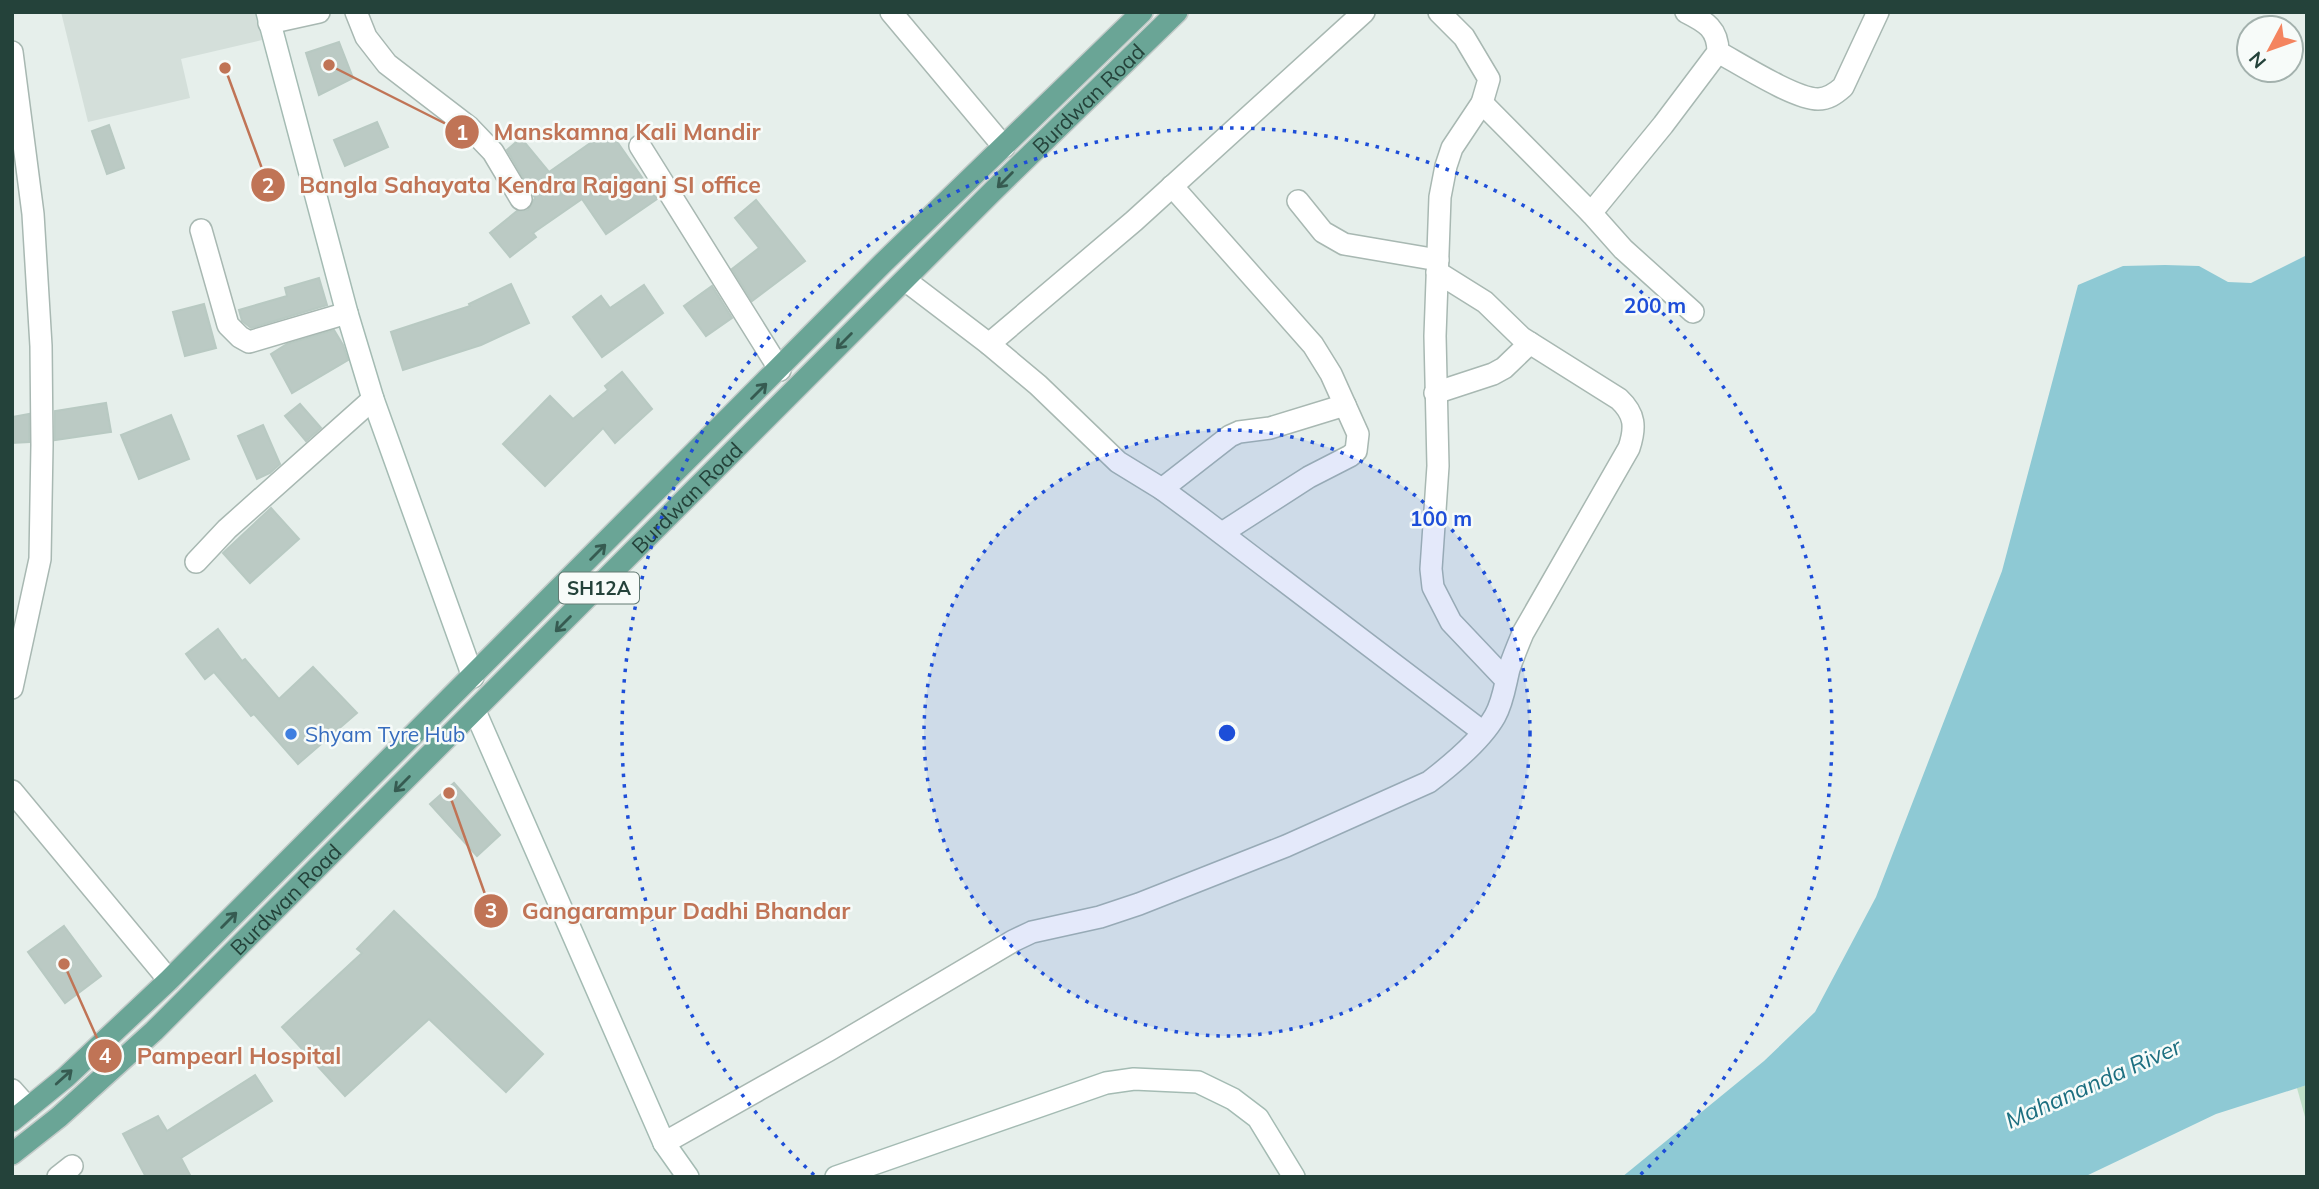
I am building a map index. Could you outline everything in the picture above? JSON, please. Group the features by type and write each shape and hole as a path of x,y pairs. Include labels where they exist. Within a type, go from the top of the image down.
{"main road":[{"name":"Burdwan Road","path":"20,1115 169,980 780,370 883,263 1142,12"},
{"name":"Burdwan Road","path":"12,1154 59,1117 154,1031 1177,12"},
{"path":"355,794 374,812"}],"street":[{"path":"319,12 268,18 347,313 373,399 473,677"},
{"path":"356,12 366,37 387,64 469,127 493,152 522,199"},
{"path":"891,12 1004,147"},
{"path":"989,344 1172,186 1364,12"},
{"path":"1439,12 1464,37 1489,79 1482,103 1459,135 1446,166 1440,197 1436,393 1438,466 1431,569 1433,587 1451,622 1506,680"},
{"path":"1591,212 1663,125 1718,52 1718,39 1710,27 1686,12"},
{"path":"1718,52 1797,93 1808,98 1821,99 1834,95 1843,88 1878,12"},
{"path":"12,52 33,214 41,346 42,445 40,559 12,688"},
{"path":"1482,103 1591,212 1622,249 1693,312"},
{"path":"640,146 780,370"},
{"path":"1172,186 1313,345 1331,374 1358,434 1356,451 1350,456 1290,488 1222,533"},
{"path":"664,1143 829,1051 1032,932 1100,917 1139,904 1286,846 1429,782 1483,732 1494,717 1523,634 1629,447 1634,432 1630,409 1619,399 1513,331 1485,302 1437,266 1344,244 1323,232 1298,201"},
{"path":"201,230 228,325 240,337 249,342 347,313"},
{"path":"905,280 1038,385 1108,453 1222,533 1483,732"},
{"path":"1436,393 1493,374 1504,368 1530,343"},
{"path":"196,562 227,529 373,399"},
{"path":"1162,489 1230,436 1239,432 1270,428 1345,405"},
{"path":"475,711 664,1143 688,1177"},
{"path":"12,791 169,980"},
{"path":"836,1177 1106,1083 1135,1079 1198,1082 1233,1099 1258,1118 1294,1177"},
{"path":"12,1090 20,1115"}],"shaded area":[{"path":"61,12 255,12 262,40 181,59 190,98 88,122"}],"green space":[{"path":"2307,1085 2307,1124 2297,1088"}],"water":[{"name":"Mahananda River","path":"2307,255 2307,1085 2216,1114 2084,1177 1622,1177 1764,1061 1815,1012 1876,897 2002,571 2078,285 2123,266 2165,265 2199,266 2228,282 2251,283"}],"building":[{"path":"339,42 353,78 319,95 306,53"},
{"path":"377,122 388,147 345,166 334,140"},
{"path":"109,125 124,168 107,174 92,131"},
{"path":"609,130 657,199 606,234 582,199 533,233 536,237 510,257 490,233 517,211 528,210 535,198 507,150 521,138 549,172"},
{"path":"756,200 805,261 752,301 732,269 759,248 735,218"},
{"path":"319,278 327,305 251,328 242,321 239,310 287,296 285,288"},
{"path":"511,284 529,323 481,345 403,370 391,332 470,306 469,304"},
{"path":"644,285 663,313 602,357 573,317 601,296 610,308"},
{"path":"712,286 732,318 706,336 684,306"},
{"path":"204,304 216,348 185,356 173,312"},
{"path":"334,330 348,360 292,393 271,354 287,344"},
{"path":"622,372 652,409 615,443 603,428 545,486 503,444 550,396 573,419 608,390 605,386"},
{"path":"106,403 111,432 55,440 55,411"},
{"path":"300,404 321,428 306,441 285,416"},
{"path":"29,414 29,442 12,443 12,417"},
{"path":"171,415 189,459 139,479 121,435"},
{"path":"263,425 280,464 257,479 238,436"},
{"path":"271,508 299,539 250,583 223,553"},
{"path":"218,629 242,661 245,659 279,699 313,667 357,713 298,764 254,714 251,716 214,672 205,679 186,654"},
{"path":"454,783 500,835 477,856 430,804"},
{"path":"394,911 543,1054 506,1092 429,1019 345,1096 282,1027 362,953 357,949"},
{"path":"64,926 101,976 65,1003 28,952"},
{"path":"255,1075 272,1101 181,1158 191,1177 146,1177 123,1134 158,1116 167,1131"}],"place":[{"name":"Manskamna Kali Mandir","path":"329,65"},
{"name":"Bangla Sahayata Kendra Rajganj SI office","path":"225,68"},
{"name":"Shyam Tyre Hub","path":"291,734"},
{"name":"Gangarampur Dadhi Bhandar","path":"449,793"},
{"name":"Pampearl Hospital","path":"64,964"}]}
